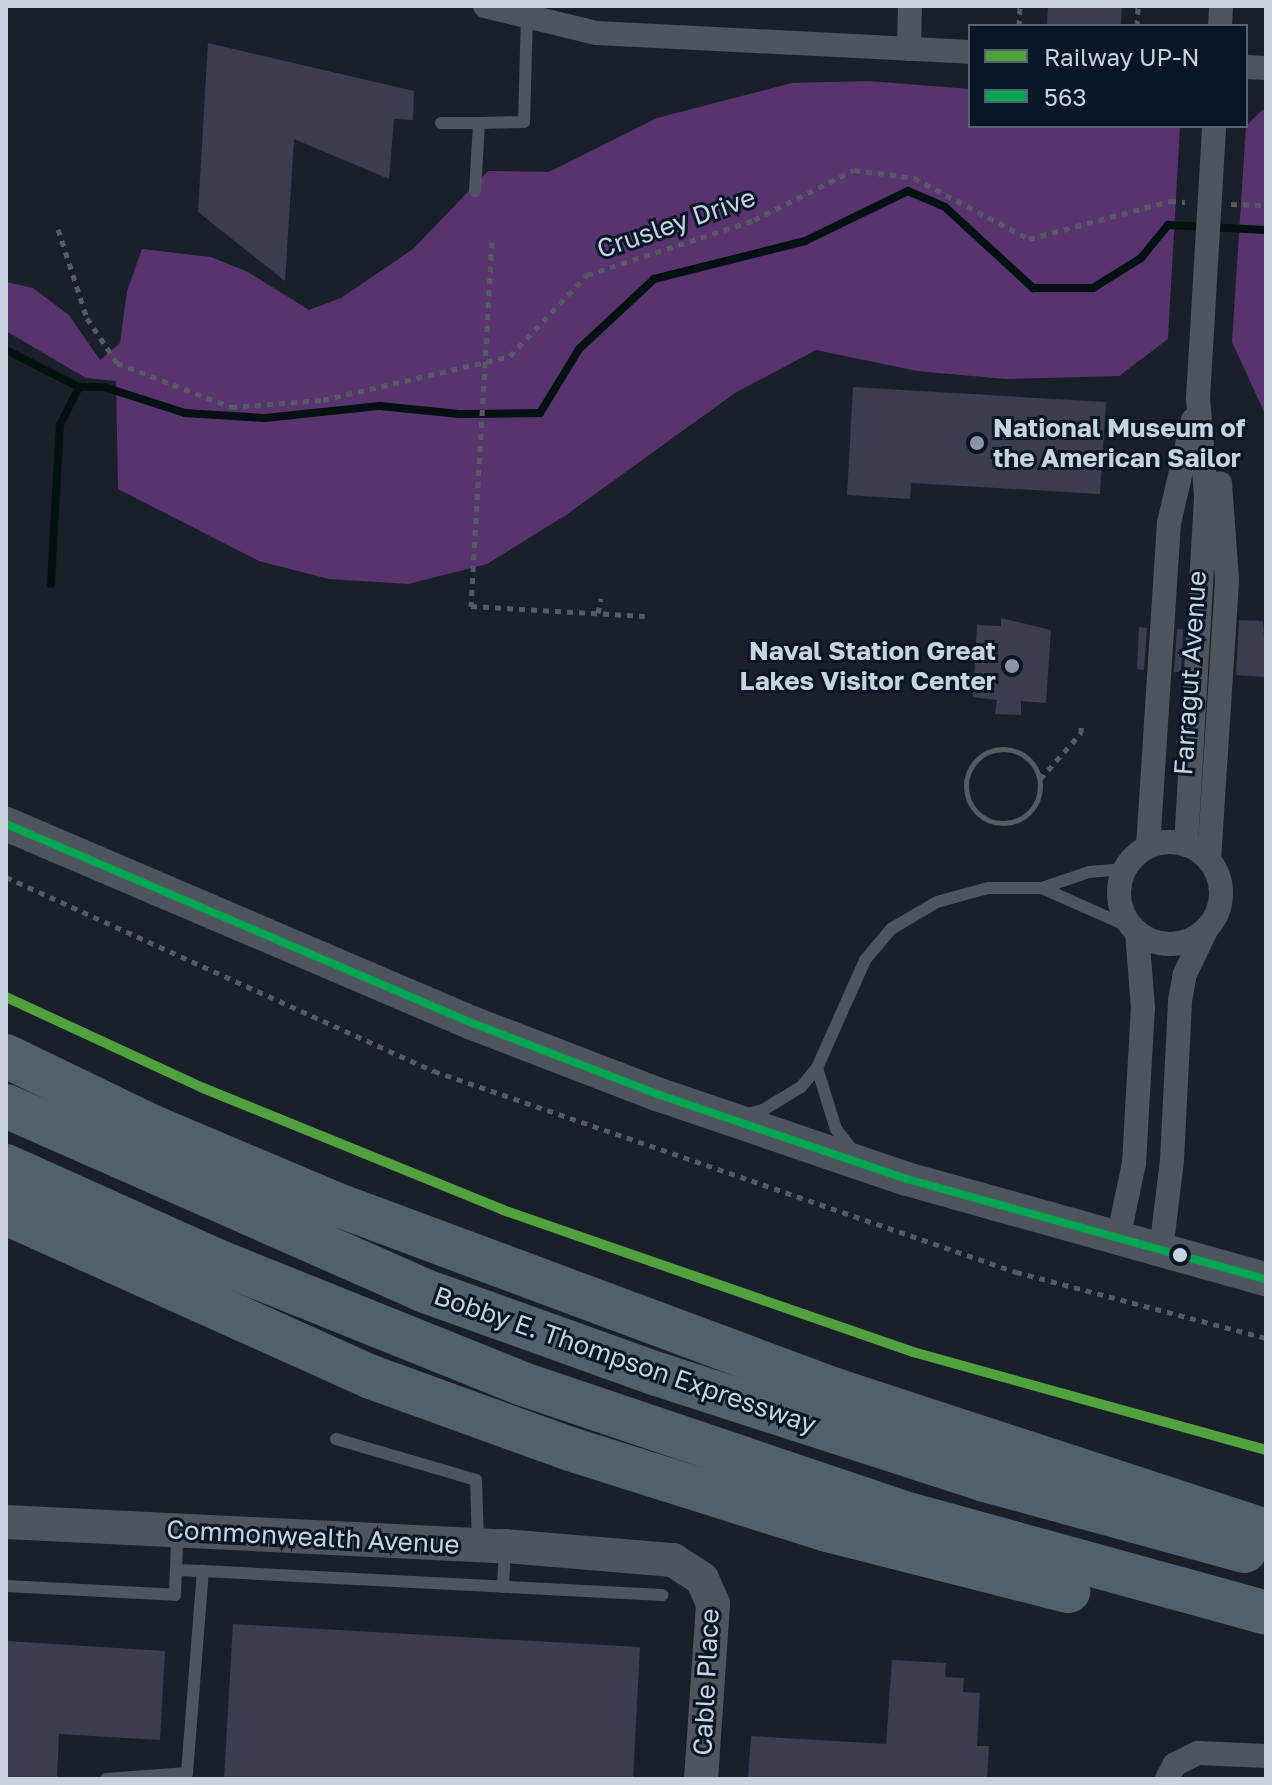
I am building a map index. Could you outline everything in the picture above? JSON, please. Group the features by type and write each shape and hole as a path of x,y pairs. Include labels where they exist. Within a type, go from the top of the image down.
{"highway":[{"path":"6,1056 153,1127 353,1210 835,1390 1266,1531"},
{"name":"Bobby E. Thompson Expressway","path":"6,1106 425,1291 657,1374 985,1480 1266,1556"},
{"name":"Bobby E. Thompson Expressway","path":"6,1166 217,1261 523,1384 904,1513 1266,1613"},
{"path":"6,1213 371,1377 687,1489 1132,1607 1266,1624"}],"main road":[{"path":"6,824 472,1023 729,1118 863,1164 1266,1279"},
{"name":"Commonwealth Avenue","path":"6,1522 620,1554"},
{"name":"Cable Place","path":"620,1554 673,1560 691,1568 710,1591 701,1779"}],"street":[{"path":"485,6 537,14 597,33 968,52"},
{"path":"909,49 910,6"},
{"name":"Farragut Avenue","path":"1186,845 1206,495 1198,398 1214,128"},
{"name":"Farragut Avenue","path":"1148,847 1169,523 1198,398"},
{"name":"Farragut Avenue","path":"1198,398 1219,466 1227,580 1209,860"},
{"path":"1118,1239 1135,1147 1143,1008 1135,930 1119,896 1125,869 1148,847 1186,845 1209,860 1221,892 1185,974 1180,1001 1172,1160 1161,1251"},
{"path":"1135,930 1172,944 1207,928"},
{"path":"1167,1779 1174,1765 1198,1753 1266,1756"}],"lane":[{"path":"441,123 524,122 537,14"},
{"path":"475,191 479,123"},
{"path":"729,1118 779,1102 817,1068 865,960 891,929 953,896 988,888 1042,888 1089,872 1125,869"},
{"path":"1042,888 1135,930"},
{"path":"817,1068 836,1129 863,1164"},
{"path":"336,1439 476,1480 503,1587"},
{"path":"6,1586 175,1595 177,1530"},
{"path":"176,1570 662,1595"},
{"path":"106,1779 187,1773 203,1571"}],"path":[{"name":"Crusley Drive","path":"58,229 87,318 117,363 231,407 323,400 510,356 587,275 754,220 854,170 914,178 1029,239 1170,201 1197,202"},
{"path":"1225,203 1266,205"},
{"path":"492,242 471,606 645,616"},
{"path":"598,613 601,598"},
{"path":"1040,780 1020,753 996,750 975,762 967,796 991,822 1016,822 1035,806 1040,780 1081,733 1081,725"},
{"path":"6,877 434,1071 1016,1272 1266,1338"}],"shaded area":[{"path":"868,81 968,89 968,128 1180,128 1168,339 1119,376 1005,379 917,371 816,350 735,393 566,515 487,564 408,584 329,579 259,561 118,489 116,381 86,378 6,331 6,282 33,288 69,315 100,360 120,343 127,291 142,249 211,257 248,272 309,310 341,298 413,249 488,171 549,172 657,118 792,83"},
{"path":"1262,110 1266,110 1266,416 1232,342 1248,124"}],"building":[{"path":"1048,6 1122,6 1121,24 1047,24"},
{"path":"208,43 414,91 413,120 394,119 389,179 294,139 285,281 198,212"},
{"name":"National Museum of the American Sailor","path":"853,387 1106,402 1100,494 911,483 910,499 847,495"},
{"name":"Naval Station Great Lakes Visitor Center","path":"1001,618 1051,630 1046,703 1021,701 1021,715 995,714 997,700 973,697 977,625 1001,626"},
{"path":"1239,620 1263,621 1266,677 1236,675"},
{"path":"1139,627 1147,628 1144,670 1137,669"},
{"path":"1177,629 1183,629 1181,672 1174,672"},
{"path":"233,1624 640,1647 633,1779 224,1779"},
{"path":"6,1641 165,1651 160,1740 59,1734 57,1779 6,1779"},
{"path":"892,1660 946,1663 945,1677 964,1678 963,1692 980,1693 977,1746 989,1746 987,1779 748,1779 751,1736 886,1744"}],"waterway":[{"path":"6,350 79,387 104,387 185,413 265,418 380,406 459,414 540,413 579,349 654,279 805,241 908,191 945,207 1033,288 1093,288 1141,258 1168,225 1266,230"},
{"path":"51,584 60,425 79,387"}],"rail line":[{"name":"UP-N","path":"6,997 203,1088 503,1210 913,1352 1266,1450"}],"transit line":[{"name":"563","path":"6,824 472,1023 660,1095 907,1179 1266,1279"}],"place":[{"name":"National Museum of the American Sailor","path":"977,443"},
{"name":"Naval Station Great Lakes Visitor Center","path":"1012,666"}]}
